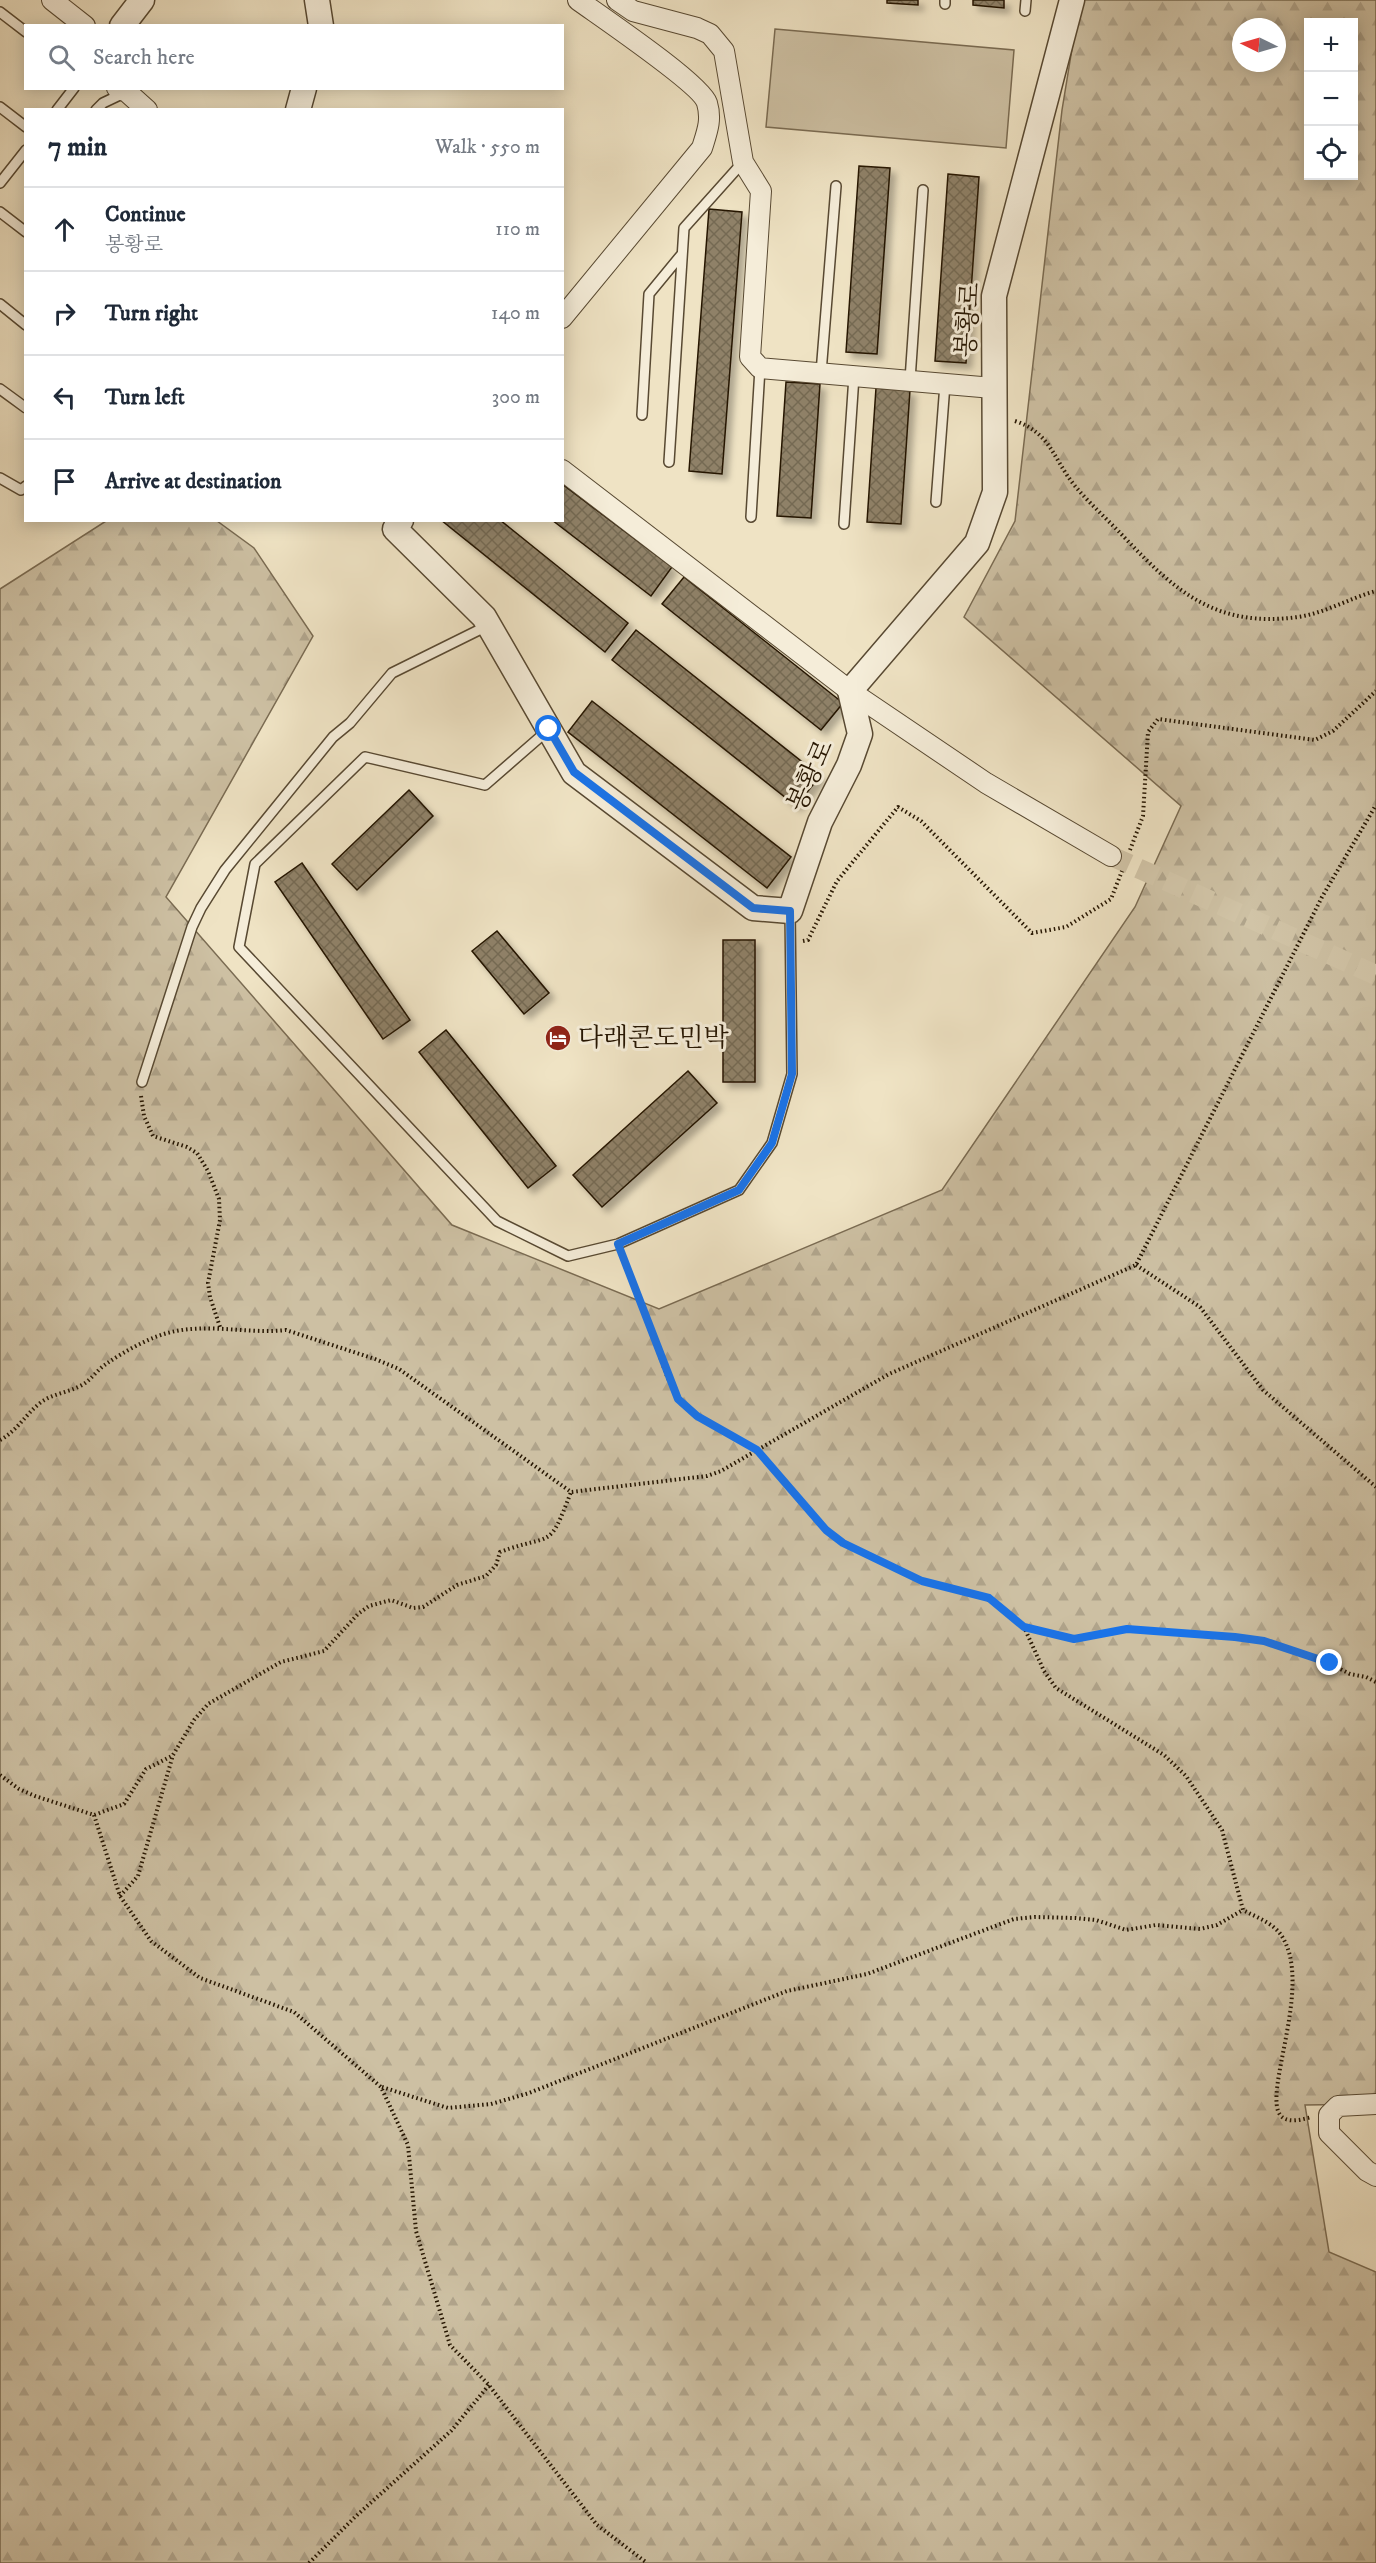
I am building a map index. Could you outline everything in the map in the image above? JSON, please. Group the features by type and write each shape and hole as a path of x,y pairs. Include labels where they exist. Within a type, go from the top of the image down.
{"street":[{"path":"52,0 82,24"},
{"path":"124,24 142,0"},
{"path":"317,0 321,24"},
{"path":"564,316 702,147 710,124 706,101 684,78 578,0"},
{"path":"617,0 633,11 697,28 710,34 724,51 743,162 760,191 750,357 760,368 993,388"},
{"name":"봉황로","path":"790,911 820,822 849,765 860,734 850,691 977,543 995,492 994,296 1072,0"},
{"path":"122,90 144,108"},
{"path":"299,108 303,90"},
{"path":"564,472 850,691 986,783 1111,856"},
{"path":"400,522 395,529 484,617 574,772 753,908 790,911"},
{"path":"1376,2104 1333,2110 1329,2133 1367,2171 1376,2176"}],"lane":[{"path":"1025,11 1026,0"},
{"path":"0,12 24,30"},
{"path":"59,108 72,90"},
{"path":"98,108 122,90"},
{"path":"0,107 24,125"},
{"path":"0,183 24,153"},
{"path":"669,462 684,228 743,162"},
{"path":"821,373 836,186"},
{"path":"910,380 923,190"},
{"path":"0,212 24,230"},
{"path":"642,415 649,294 682,254"},
{"path":"0,304 24,323"},
{"path":"751,517 760,368"},
{"path":"844,524 854,376"},
{"path":"936,502 945,384"},
{"path":"0,388 24,406"},
{"path":"0,478 21,490 24,488"},
{"path":"142,1082 192,927 225,870 333,737 350,723 392,673 488,625"},
{"path":"549,729 485,785 365,757 255,864 239,947 497,1221 568,1256 618,1244 739,1190 772,1143 792,1074 790,911"}],"path":[{"path":"993,423 1016,421 1041,434 1075,486 1160,575 1184,593 1222,613 1247,617 1298,617 1376,591"},
{"path":"0,1440 17,1429 31,1410 46,1398 82,1385 105,1365 123,1354 175,1331 220,1327 295,1331 399,1369 571,1492 707,1476 721,1471 889,1374 1136,1265 1322,897 1376,805"},
{"path":"142,1082 144,1116 149,1130 160,1140 187,1147 197,1153 208,1171 219,1199 220,1220 208,1283 220,1327"},
{"path":"618,1244 678,1399 697,1416 757,1450 826,1530 843,1543 922,1581 989,1598 1024,1627 1044,1671 1056,1688 1164,1755 1186,1776 1222,1830 1243,1910 1281,1934 1292,1965 1294,1994 1277,2088 1277,2109 1281,2116 1292,2121 1333,2110"},
{"path":"1136,1265 1200,1307 1263,1390 1376,1487"},
{"path":"120,1896 138,1876 173,1755 194,1720 208,1704 281,1662 324,1651 358,1614 369,1606 391,1600 413,1608 423,1607 457,1585 486,1576 496,1565 500,1552 540,1542 550,1537 560,1523 571,1492"},
{"path":"1024,1627 1074,1639 1127,1629 1264,1641 1319,1658 1350,1674 1366,1677 1376,1682"},
{"path":"0,1775 19,1789 35,1796 94,1815 124,1804 146,1769 173,1755"},
{"path":"94,1815 120,1896 152,1941 185,1969 212,1984 294,2012 381,2087 448,2108 491,2104 529,2093 787,1991 867,1974 1014,1919 1035,1917 1096,1920 1126,1930 1156,1924 1200,1929 1216,1925 1243,1910"},
{"path":"381,2087 408,2145 416,2231 445,2333 458,2355 489,2385 597,2525 648,2563"},
{"path":"309,2563 355,2517 451,2431 489,2385"}],"green space":[{"path":"1080,0 1376,0 1376,2104 1305,2105 1329,2252 1376,2272 1376,2563 0,2563 0,589 104,522 218,522 254,548 313,636 166,897 452,1225 659,1309 942,1190 1135,907 1181,806 964,617 1015,521 1062,110"},
{"path":"775,29 1014,50 1006,148 766,127"}],"building":[{"path":"887,0 918,0 918,5 887,3"},
{"path":"973,0 1004,0 1004,8 973,5"},
{"path":"859,166 890,168 877,354 846,352"},
{"path":"948,174 979,177 966,363 935,361"},
{"path":"709,209 742,212 722,474 689,471"},
{"path":"786,382 820,384 811,518 777,516"},
{"path":"876,388 910,390 901,524 867,522"},
{"path":"564,486 672,567 651,596 555,522 564,522"},
{"path":"443,522 502,522 628,623 605,652"},
{"path":"684,577 843,703 821,730 662,604"},
{"path":"636,630 820,776 796,806 612,660"},
{"path":"592,701 791,857 767,888 568,732"},
{"path":"409,790 433,816 357,890 332,864"},
{"path":"302,863 410,1020 383,1039 275,882"},
{"path":"497,931 549,993 524,1014 472,951"},
{"path":"723,940 755,940 755,1082 723,1082"},
{"path":"446,1030 556,1166 528,1188 419,1052"},
{"path":"688,1071 717,1103 602,1207 573,1175"}],"tunnel":[{"path":"1111,856 1376,975"}],"place":[{"name":"다래콘도민박","path":"558,1038"}],"route":[{"path":"549,729 574,772 753,908 790,911 792,1074 772,1143 739,1190 618,1244 667,1376 678,1399 697,1416 757,1450 826,1530 843,1543 922,1581 989,1598 1024,1627 1074,1639 1127,1629 1235,1637 1264,1641 1330,1663"}]}
